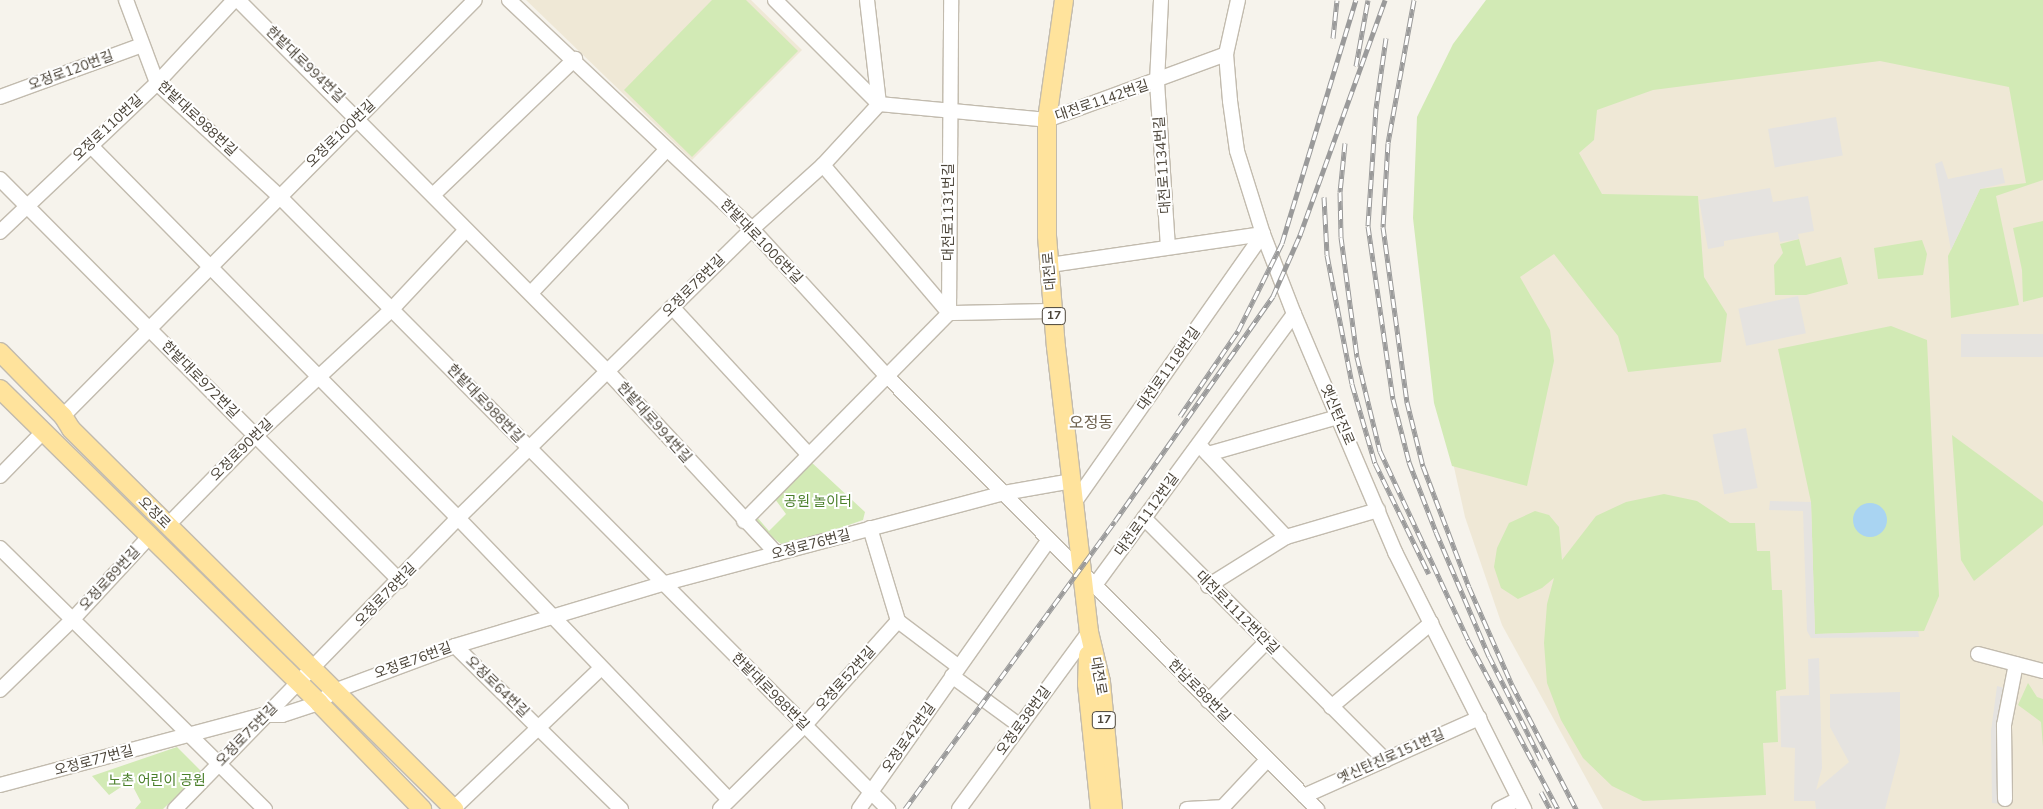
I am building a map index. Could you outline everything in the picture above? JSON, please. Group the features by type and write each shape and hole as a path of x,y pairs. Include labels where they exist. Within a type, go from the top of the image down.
{"main road":[{"name":"대전로","path":"1064,0 1047,120 1050,265 1074,503 1089,579 1087,684 1100,809"},
{"name":"오정로","path":"0,352 63,416 70,429 454,809"},
{"name":"오정로","path":"0,390 148,538 319,703 422,809"},
{"name":"대전로","path":"1089,632 1100,682 1112,809"}],"street":[{"name":"한밭대로988번길","path":"126,0 157,83 278,195 392,308 662,584 888,809"},
{"name":"오정로110번길","path":"0,232 90,144 157,83 234,0"},
{"name":"한밭대로994번길","path":"238,0 434,195 465,231 531,293 608,372 776,554"},
{"name":"오정로100번길","path":"63,416 149,330 278,195 358,118 475,0"},
{"name":"한밭대로1006번길","path":"509,0 575,59 752,229 886,375 1049,540"},
{"path":"775,0 879,104 1047,120"},
{"path":"867,0 879,104"},
{"path":"950,111 951,0"},
{"name":"대전로1142번길","path":"1157,82 1161,0"},
{"name":"옛신탄진로","path":"1238,0 1226,54 1237,151 1263,234 1294,314 1378,510 1431,623 1522,804"},
{"name":"오정로120번길","path":"0,96 142,45"},
{"name":"대전로1142번길","path":"1047,120 1157,82 1226,54"},
{"path":"434,195 575,59"},
{"name":"대전로1134번길","path":"1157,82 1168,248"},
{"name":"오정로78번길","path":"313,670 400,581 458,518 752,229 823,165 879,104"},
{"name":"대전로1131번길","path":"949,313 950,111"},
{"path":"90,144 208,268 458,518 600,668"},
{"path":"531,293 667,148"},
{"path":"823,165 949,313"},
{"name":"한밭대로972번길","path":"0,179 400,581"},
{"name":"오정로90번길","path":"167,526 256,435 392,308 465,231"},
{"path":"1050,265 1263,234"},
{"name":"대전로1118번길","path":"1074,503 1263,234"},
{"path":"672,308 808,454"},
{"path":"744,520 949,313 1054,311"},
{"name":"대전로1112번길","path":"1089,579 1203,449 1294,314"},
{"path":"1203,449 1338,418"},
{"path":"0,476 43,432"},
{"path":"1203,449 1286,537"},
{"name":"오정로76번길","path":"319,703 334,691 455,646 662,584 1004,493 1072,481"},
{"path":"1208,586 1286,537 1378,510"},
{"name":"대전로1112번안길","path":"1144,518 1208,586 1385,760"},
{"path":"870,528 898,621 1020,726"},
{"name":"오정로89번길","path":"2,684 72,620 148,538"},
{"name":"한남로88번길","path":"1049,540 1317,809"},
{"name":"오정로42번길","path":"859,809 1049,540"},
{"name":"오정로89번길","path":"0,548 72,620"},
{"path":"72,620 188,736 220,764 265,809"},
{"name":"오정로52번길","path":"600,668 724,804 804,726 898,621"},
{"path":"1331,707 1431,623"},
{"name":"오정로38번길","path":"962,808 1089,632"},
{"path":"1208,701 1266,642"},
{"name":"오정로64번길","path":"455,646 539,729"},
{"path":"1978,654 2043,671"},
{"path":"2005,799 2004,725 2016,664"},
{"name":"오정로64번길","path":"454,809 539,729 600,668"},
{"path":"299,684 313,670"},
{"name":"오정로75번길","path":"175,809 220,764 264,715 299,684"},
{"name":"오정로77번길","path":"0,785 264,715 282,715 319,703"},
{"name":"옛신탄진로151번길","path":"1304,796 1479,718"},
{"path":"539,729 621,809"},
{"path":"1187,809 1221,808 1268,760"},
{"path":"1499,809 1522,804"}],"shaded area":[{"path":"526,0 751,0 802,50 692,160"},
{"path":"2010,0 2043,1 2043,809 1603,809 1502,625 1465,517 1433,372 1463,38"},
{"path":"1836,117 1843,155 1775,167 1768,129"},
{"path":"1942,161 1948,179 2002,168 2005,183 1980,189 1951,250 1935,164"},
{"path":"1770,188 1773,202 1808,196 1814,231 1798,234 1799,239 1780,242 1778,232 1724,241 1724,246 1708,249 1699,200"},
{"path":"1798,296 1806,333 1746,346 1738,309"},
{"path":"1961,334 2043,334 2043,357 1961,357"},
{"path":"1746,428 1758,488 1724,494 1713,434"},
{"path":"1770,501 1811,502 1815,634 1918,631 1919,637 1811,638 1807,631 1803,511 1769,510"},
{"path":"1819,658 1822,768 1816,790 1849,762 1830,727 1830,694 1900,692 1900,752 1885,809 1816,809 1815,801 1794,801 1795,748 1781,747 1780,696 1809,695 1808,659"},
{"path":"1997,686 2005,688 2001,804 1992,803 1991,731"}],"green space":[{"path":"712,0 746,0 798,51 692,157 624,90"},
{"path":"1486,0 2043,0 2043,180 1996,196 2019,305 1951,318 1948,256 1980,189 2026,183 2009,87 1880,61 1653,90 1597,110 1594,140 1579,153 1602,194 1698,196 1704,277 1727,314 1721,362 1628,372 1618,336 1554,254 1520,277 1550,330 1554,361 1527,486 1452,466 1434,403 1413,218 1417,117 1453,44"},
{"path":"2043,221 2043,297 2023,302 2022,270 2013,228"},
{"path":"1799,239 1806,266 1841,257 1848,284 1806,295 1775,295 1774,265 1783,253 1780,244"},
{"path":"1922,240 1927,254 1923,275 1878,279 1874,248"},
{"path":"1891,326 1927,340 1939,596 1924,631 1815,634 1811,502 1778,349"},
{"path":"1952,435 2043,502 2043,525 1974,581 1961,560"},
{"name":"공원 놀이터","path":"810,461 865,512 863,520 785,547 754,523 756,516 769,531 786,514 775,499"},
{"path":"1664,494 1697,501 1730,523 1755,523 1757,551 1770,551 1772,590 1782,590 1786,689 1776,691 1778,742 1763,743 1766,795 1643,801 1612,786 1583,758 1561,720 1547,683 1544,643 1547,604 1554,578 1542,588 1518,599 1501,588 1494,567 1497,548 1509,523 1535,511 1549,515 1559,527 1562,560 1596,516 1626,502"},
{"path":"2028,683 2037,697 2043,699 2043,747 2041,722 2018,705"},
{"name":"노촌 어린이 공원","path":"177,747 202,772 163,809 135,809 141,802 130,781 109,795 92,776"}],"water":[{"path":"1870,503 1882,508 1887,520 1882,532 1870,537 1858,532 1853,520 1858,508"}],"railway":[{"path":"1333,38 1337,0"},
{"path":"1180,416 1238,331 1282,243 1356,0"},
{"path":"1356,66 1368,0"},
{"path":"905,809 1115,521 1273,296 1300,235 1385,0"},
{"path":"1414,0 1388,143 1383,227 1407,402 1423,466 1469,587 1512,685 1576,809"},
{"path":"1386,38 1376,108 1368,226 1393,399 1409,462 1436,532 1489,656 1541,760"},
{"path":"1345,143 1340,192 1341,237 1357,357 1380,451 1468,640 1558,809"},
{"path":"1324,197 1327,255 1352,384 1375,463 1429,574"},
{"path":"1541,792 1550,809"}],"district":[{"name":"오정동","path":"1091,423"}]}
